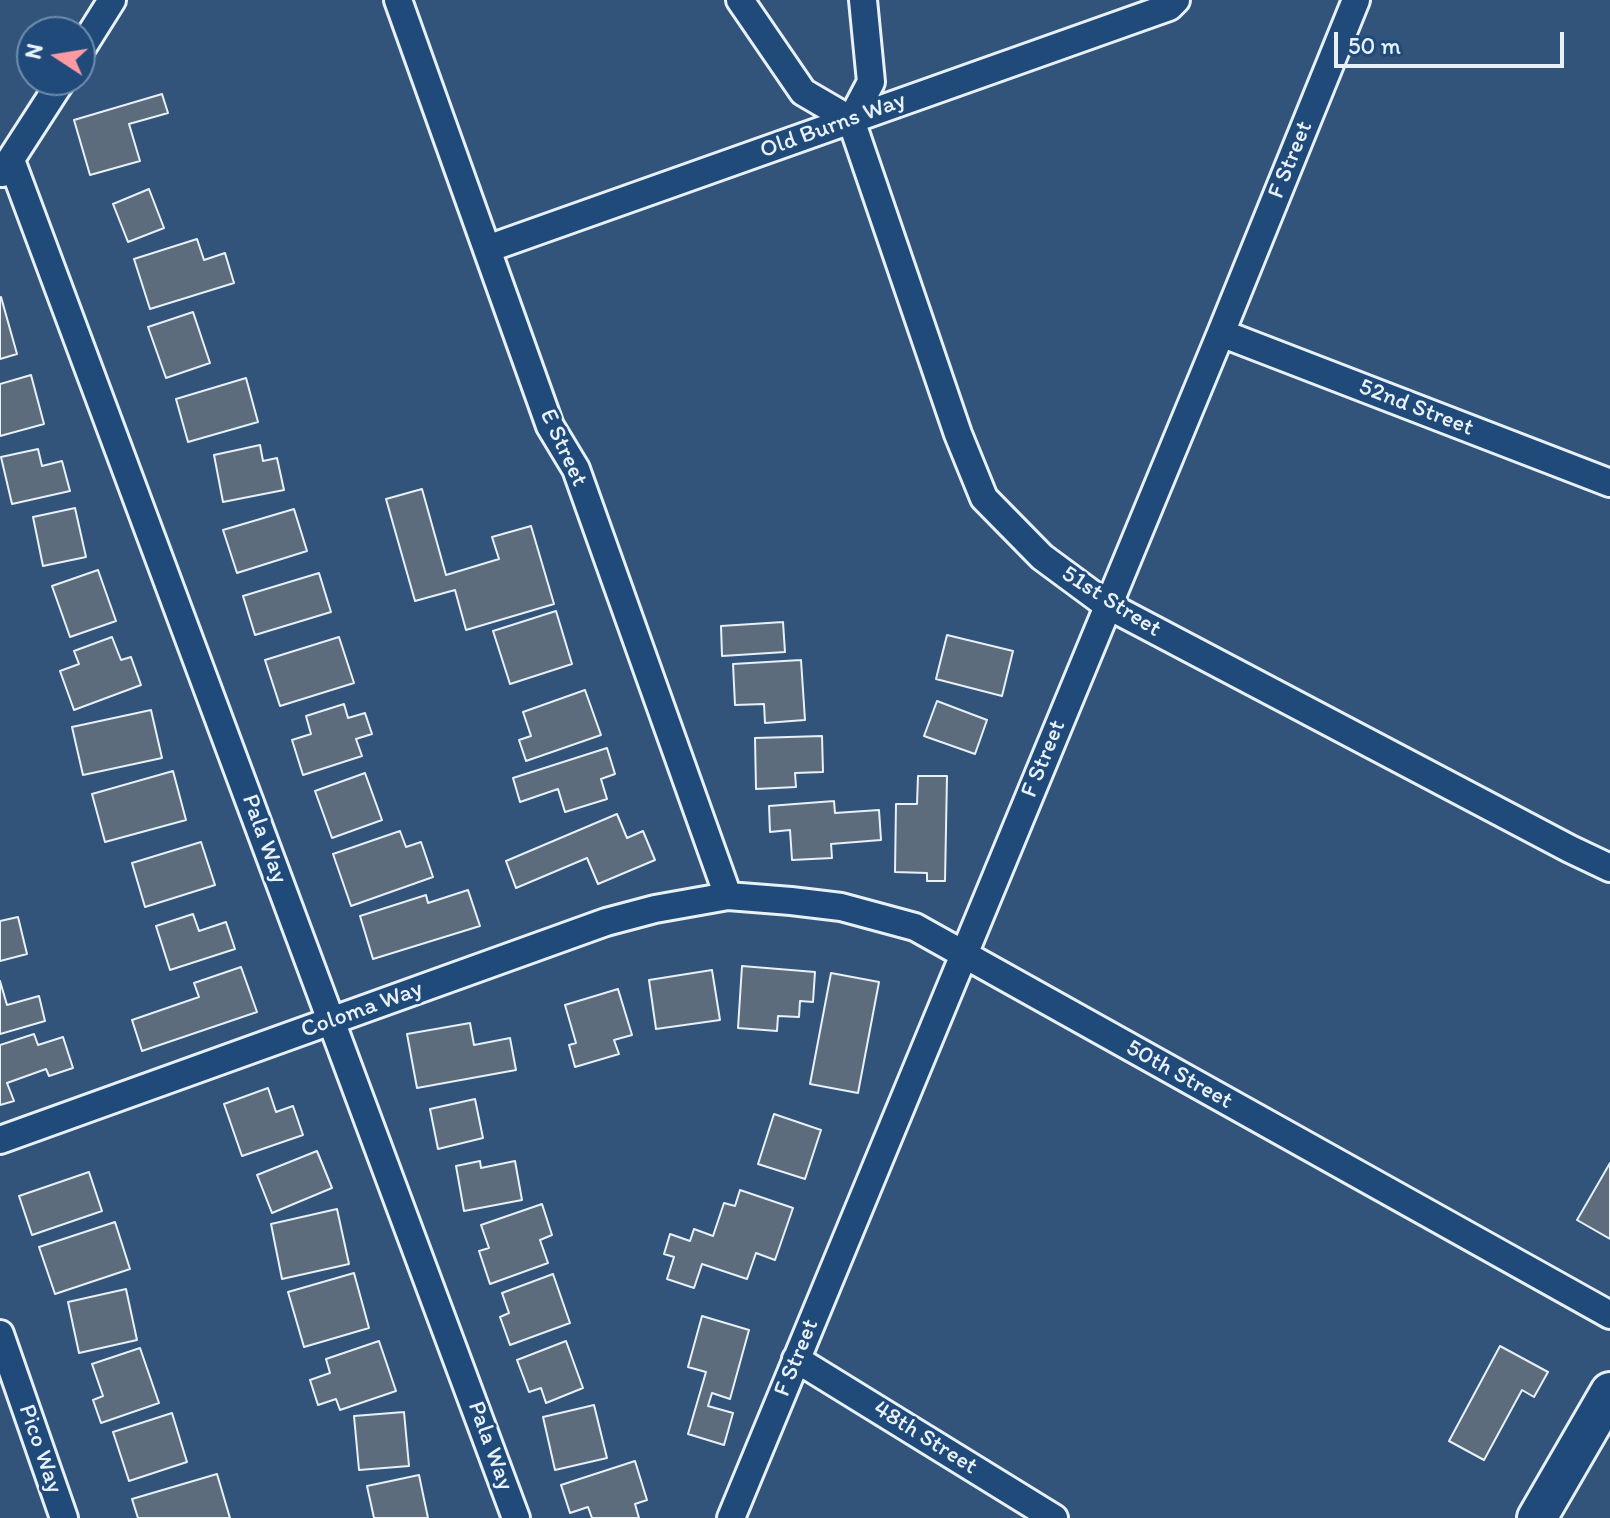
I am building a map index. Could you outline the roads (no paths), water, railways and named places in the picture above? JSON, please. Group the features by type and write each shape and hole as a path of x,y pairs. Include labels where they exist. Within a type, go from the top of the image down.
{"main road":[{"path":"1537,1518 1610,1392"}],"street":[{"path":"96,26 112,0"},
{"name":"E Street","path":"398,0 550,426 576,469 728,896"},
{"path":"740,0 803,92 851,120 871,82 863,0"},
{"name":"Old Burns Way","path":"487,249 1169,7 1176,0"},
{"name":"F Street","path":"731,1518 1356,0"},
{"path":"5,168 52,96"},
{"name":"51st Street","path":"851,120 958,434 984,498 1042,557 1107,605 1610,868"},
{"name":"Pala Way","path":"5,168 331,1020 516,1518"},
{"name":"52nd Street","path":"1221,333 1610,483"},
{"name":"Coloma Way","path":"0,1140 606,922 655,909 728,896"},
{"name":"50th Street","path":"728,896 841,907 915,927 1610,1315"},
{"name":"Pico Way","path":"0,1334 64,1518"},
{"name":"48th Street","path":"796,1359 1054,1518"}]}
